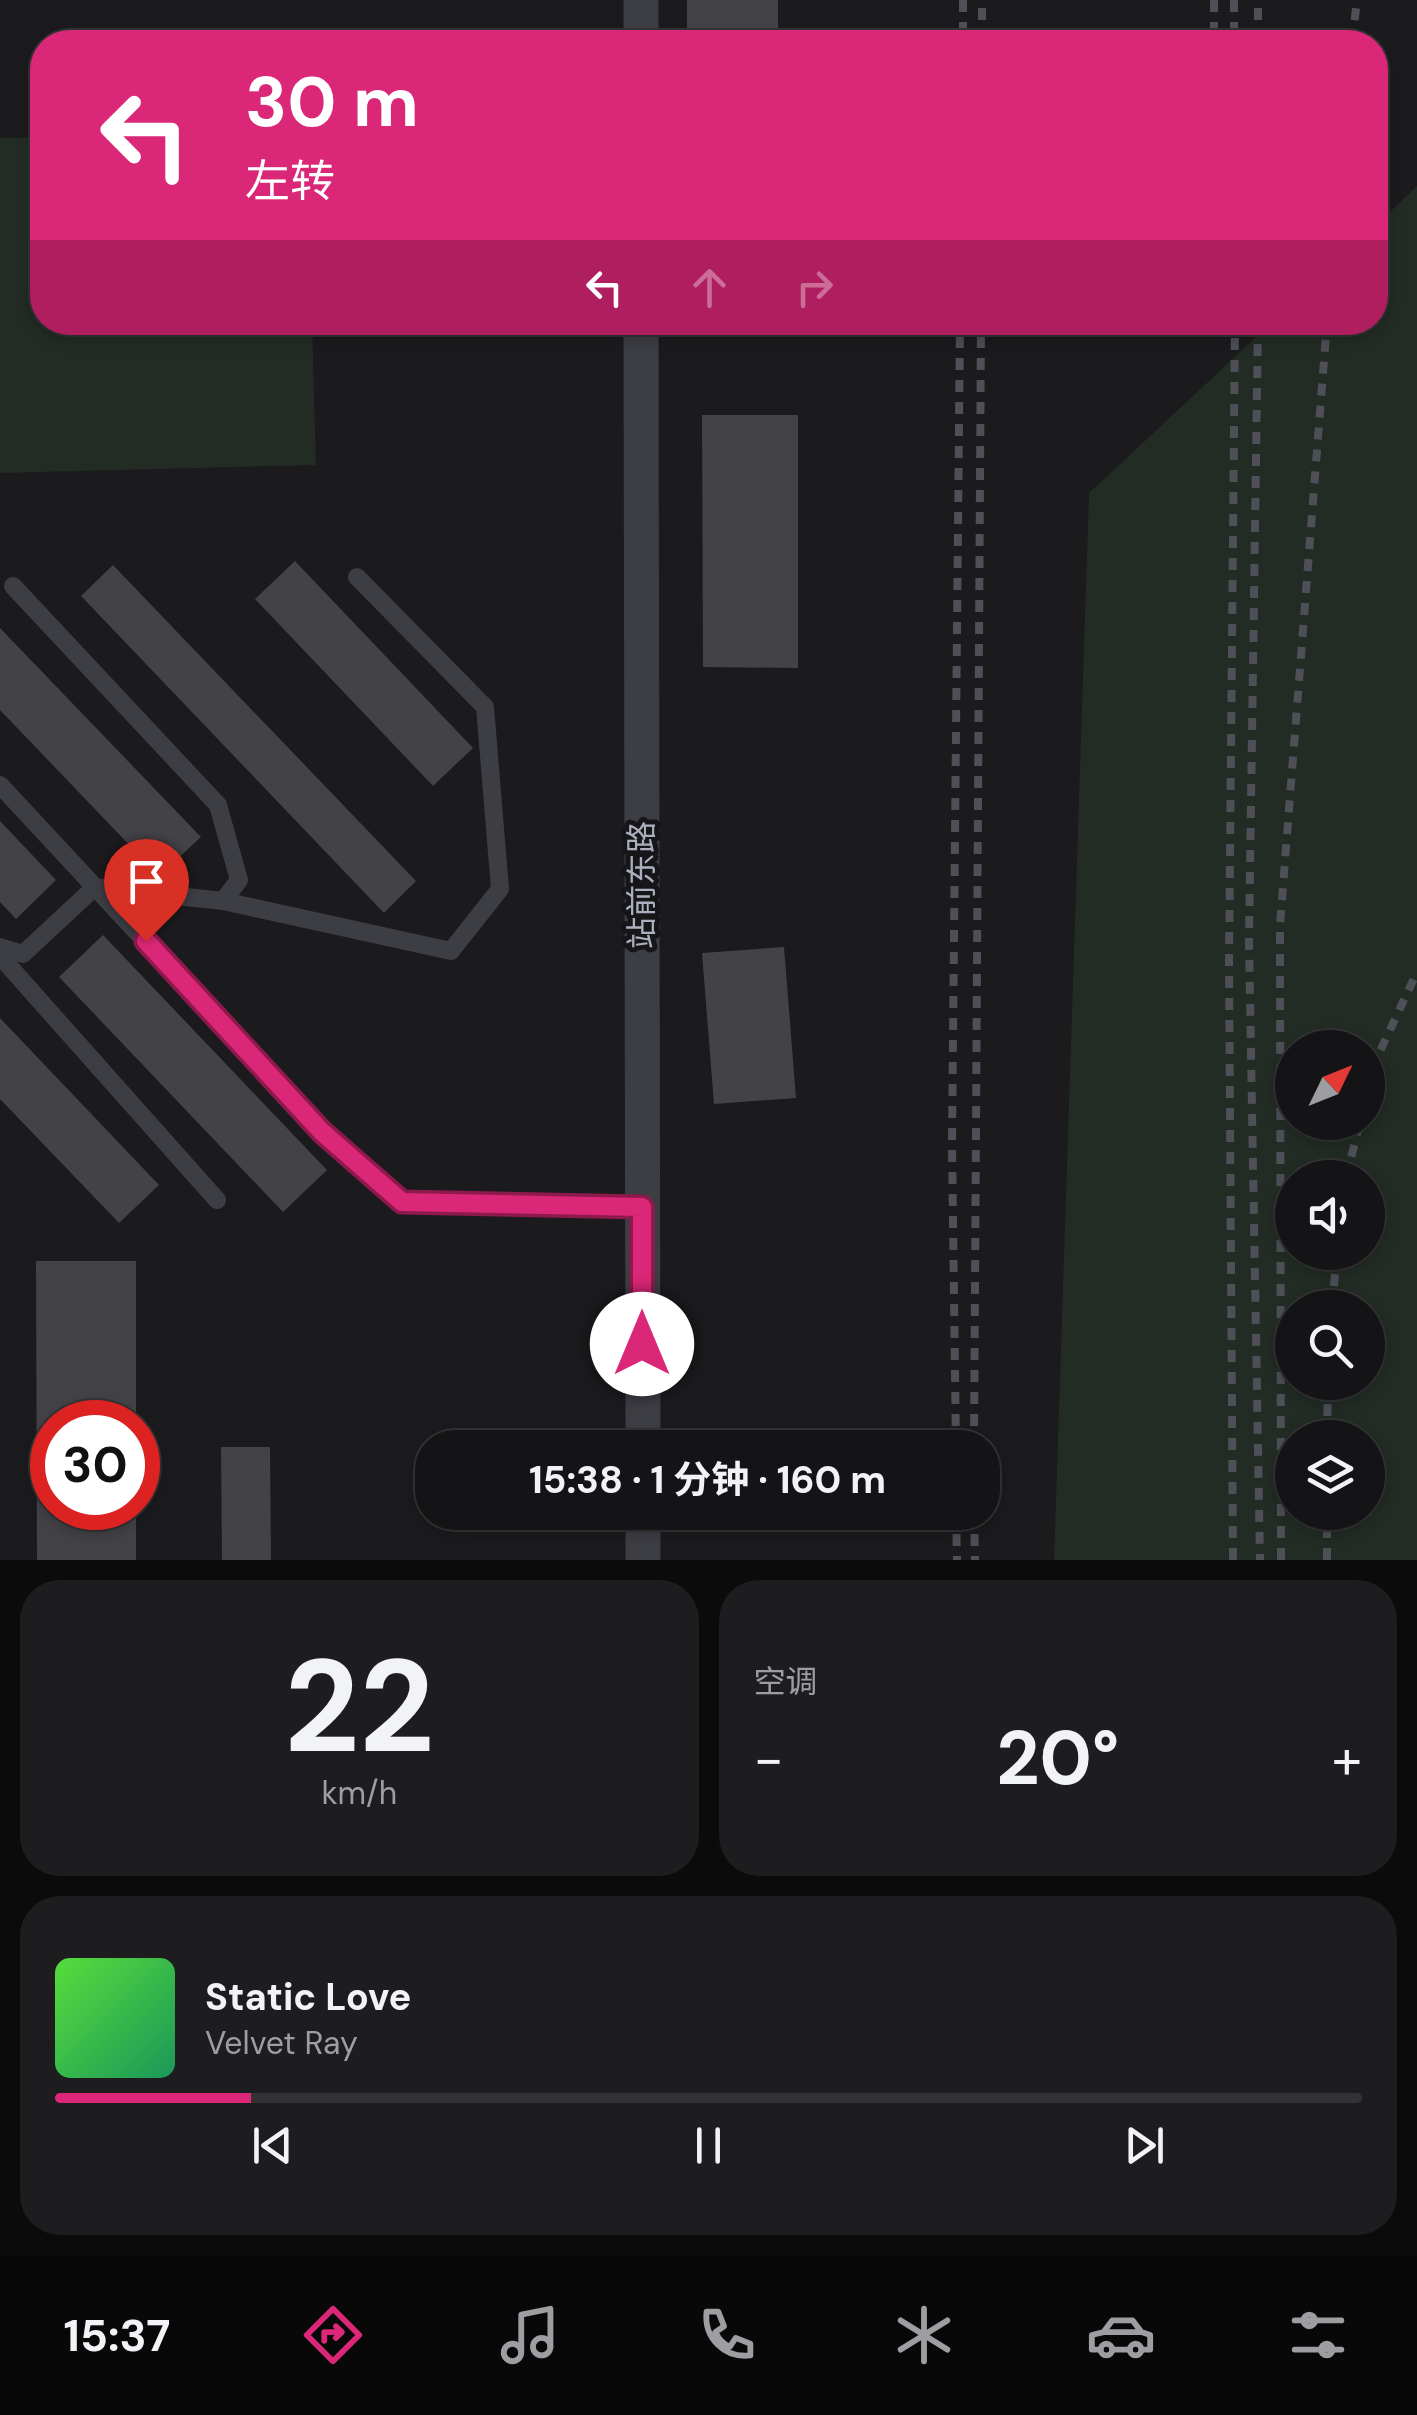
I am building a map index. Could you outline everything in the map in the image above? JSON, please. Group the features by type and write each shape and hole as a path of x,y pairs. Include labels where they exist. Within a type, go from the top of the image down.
{"street":[{"path":"640,0 640,30"},
{"name":"站前东路","path":"641,335 642,1430"},
{"path":"643,1530 643,1560"}],"lane":[{"path":"95,886 223,901 451,951 500,889 485,707 357,577"},
{"path":"13,586 218,805 239,880 223,901"},
{"path":"0,785 322,1132 402,1202 642,1207"},
{"path":"0,946 23,954 95,886"},
{"path":"0,956 217,1200"}],"shaded area":[{"path":"30,137 30,335 312,335 316,465 0,473 0,138"},
{"path":"1417,186 1417,1560 1054,1560 1089,493 1258,335 1388,335 1388,214"}],"building":[{"path":"687,0 778,0 778,30 687,30"},
{"path":"702,415 798,415 798,668 703,667"},
{"path":"295,561 473,748 433,786 255,599"},
{"path":"113,565 416,881 384,913 81,596"},
{"path":"0,628 201,837 159,876 0,710"},
{"path":"0,821 56,880 16,919 0,902"},
{"path":"103,935 327,1170 283,1212 59,977"},
{"path":"784,947 796,1098 714,1104 702,953"},
{"path":"0,1018 159,1185 119,1223 0,1099"},
{"path":"36,1261 136,1261 136,1400 36,1400"},
{"path":"221,1447 270,1447 271,1560 222,1560"},
{"path":"37,1530 136,1530 136,1560 37,1560"}],"railway":[{"path":"963,0 963,30"},
{"path":"982,0 982,30"},
{"path":"1214,0 1214,30"},
{"path":"1234,0 1234,30"},
{"path":"1258,0 1258,30"},
{"path":"1353,30 1357,0"},
{"path":"956,1430 952,1144 960,335"},
{"path":"974,1430 981,335"},
{"path":"1233,1560 1229,965 1235,335"},
{"path":"1258,335 1249,940 1260,1560"},
{"path":"1281,1560 1280,925 1326,335"},
{"path":"1385,1041 1417,972"},
{"path":"1350,1160 1356,1140"},
{"path":"1334,1290 1335,1270"},
{"path":"1327,1420 1328,1400"},
{"path":"956,1530 957,1560"},
{"path":"974,1530 975,1560"},
{"path":"1327,1530 1327,1560"}],"route":[{"path":"146,941 322,1132 402,1202 642,1207 642,1344"}]}
